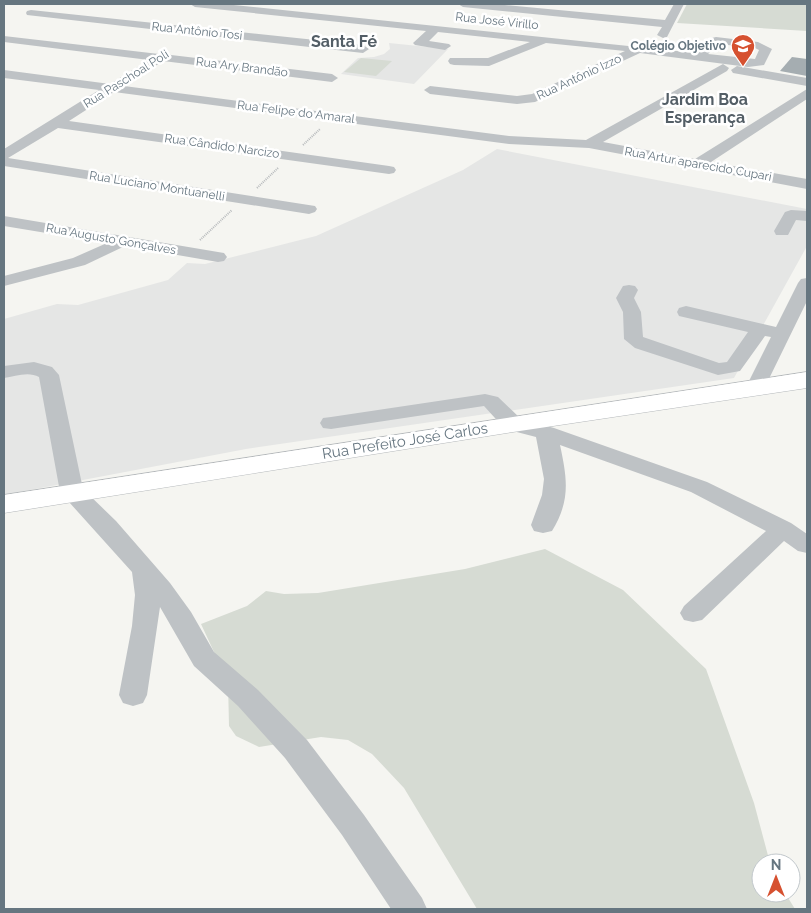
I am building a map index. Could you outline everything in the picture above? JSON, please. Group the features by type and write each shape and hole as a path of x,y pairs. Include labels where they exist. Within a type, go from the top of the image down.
{"main road":[{"name":"Rua Prefeito José Carlos","path":"4,504 807,380"}],"street":[{"name":"Rua José Virillo","path":"195,4 245,6 642,50 706,50"},
{"path":"463,4 670,24"},
{"name":"Rua Antônio Izzo","path":"430,90 517,100 536,98 642,50 656,48 670,24 678,4"},
{"name":"Rua Paschoal Poli","path":"4,155 245,6"},
{"name":"Rua Antônio Tosi","path":"31,13 363,49"},
{"path":"435,28 419,43 445,46"},
{"name":"Rua Ary Brandão","path":"4,39 332,78"},
{"path":"454,61 489,62 546,40"},
{"path":"706,50 758,50 760,62 729,62 706,50"},
{"path":"684,62 807,82"},
{"path":"589,144 723,68"},
{"name":"Rua Felipe do Amaral","path":"4,74 510,140 589,144"},
{"path":"12,86 27,77"},
{"path":"698,164 807,93"},
{"name":"Rua Cândido Narcizo","path":"55,123 390,170"},
{"name":"Rua Artur aparecido Cupari","path":"589,144 807,184"},
{"name":"Rua Luciano Montuanelli","path":"4,162 309,209"},
{"path":"782,231 791,215 807,216"},
{"name":"Rua Augusto Gonçalves","path":"4,221 218,257"},
{"path":"4,281 84,261 104,253 121,242"},
{"path":"756,387 807,283"},
{"path":"629,290 625,298 632,312 634,339 642,344 718,369 733,367 760,330"},
{"path":"686,312 782,334"},
{"path":"4,372 35,368 44,370 49,375 66,474 72,492 108,527 144,568 182,619 204,659 248,698 296,748 316,773 410,909"},
{"path":"331,423 485,400 491,401 513,424 546,433 699,487 782,529 807,545"},
{"path":"543,525 554,495 556,479 546,433"},
{"path":"694,613 782,529"},
{"path":"133,695 147,611 148,595 144,568"}],"path":[{"path":"186,252 334,117"}],"shaded area":[{"path":"687,4 807,4 807,31 677,23"},
{"path":"389,43 448,49 414,84 341,74 358,58 384,54 390,49"},
{"path":"361,58 392,61 376,76 344,72"},
{"path":"497,149 807,209 807,246 734,378 246,449 4,495 4,319 57,304 78,305 168,280 187,263 205,264 316,236 463,170"},
{"path":"545,549 623,590 706,669 754,803 767,853 751,853 751,903 791,903 795,909 477,909 404,788 372,754 348,740 321,737 259,747 236,736 229,726 228,682 201,624 247,606 266,591 284,594 318,593 465,569"}],"building":[{"path":"792,57 807,59 807,76 780,71"}],"place":[{"name":"Colégio Objetivo","path":"743,67"}],"district":[{"name":"Santa Fé","path":"344,41"},
{"name":"Jardim Boa Esperança","path":"705,108"}]}
